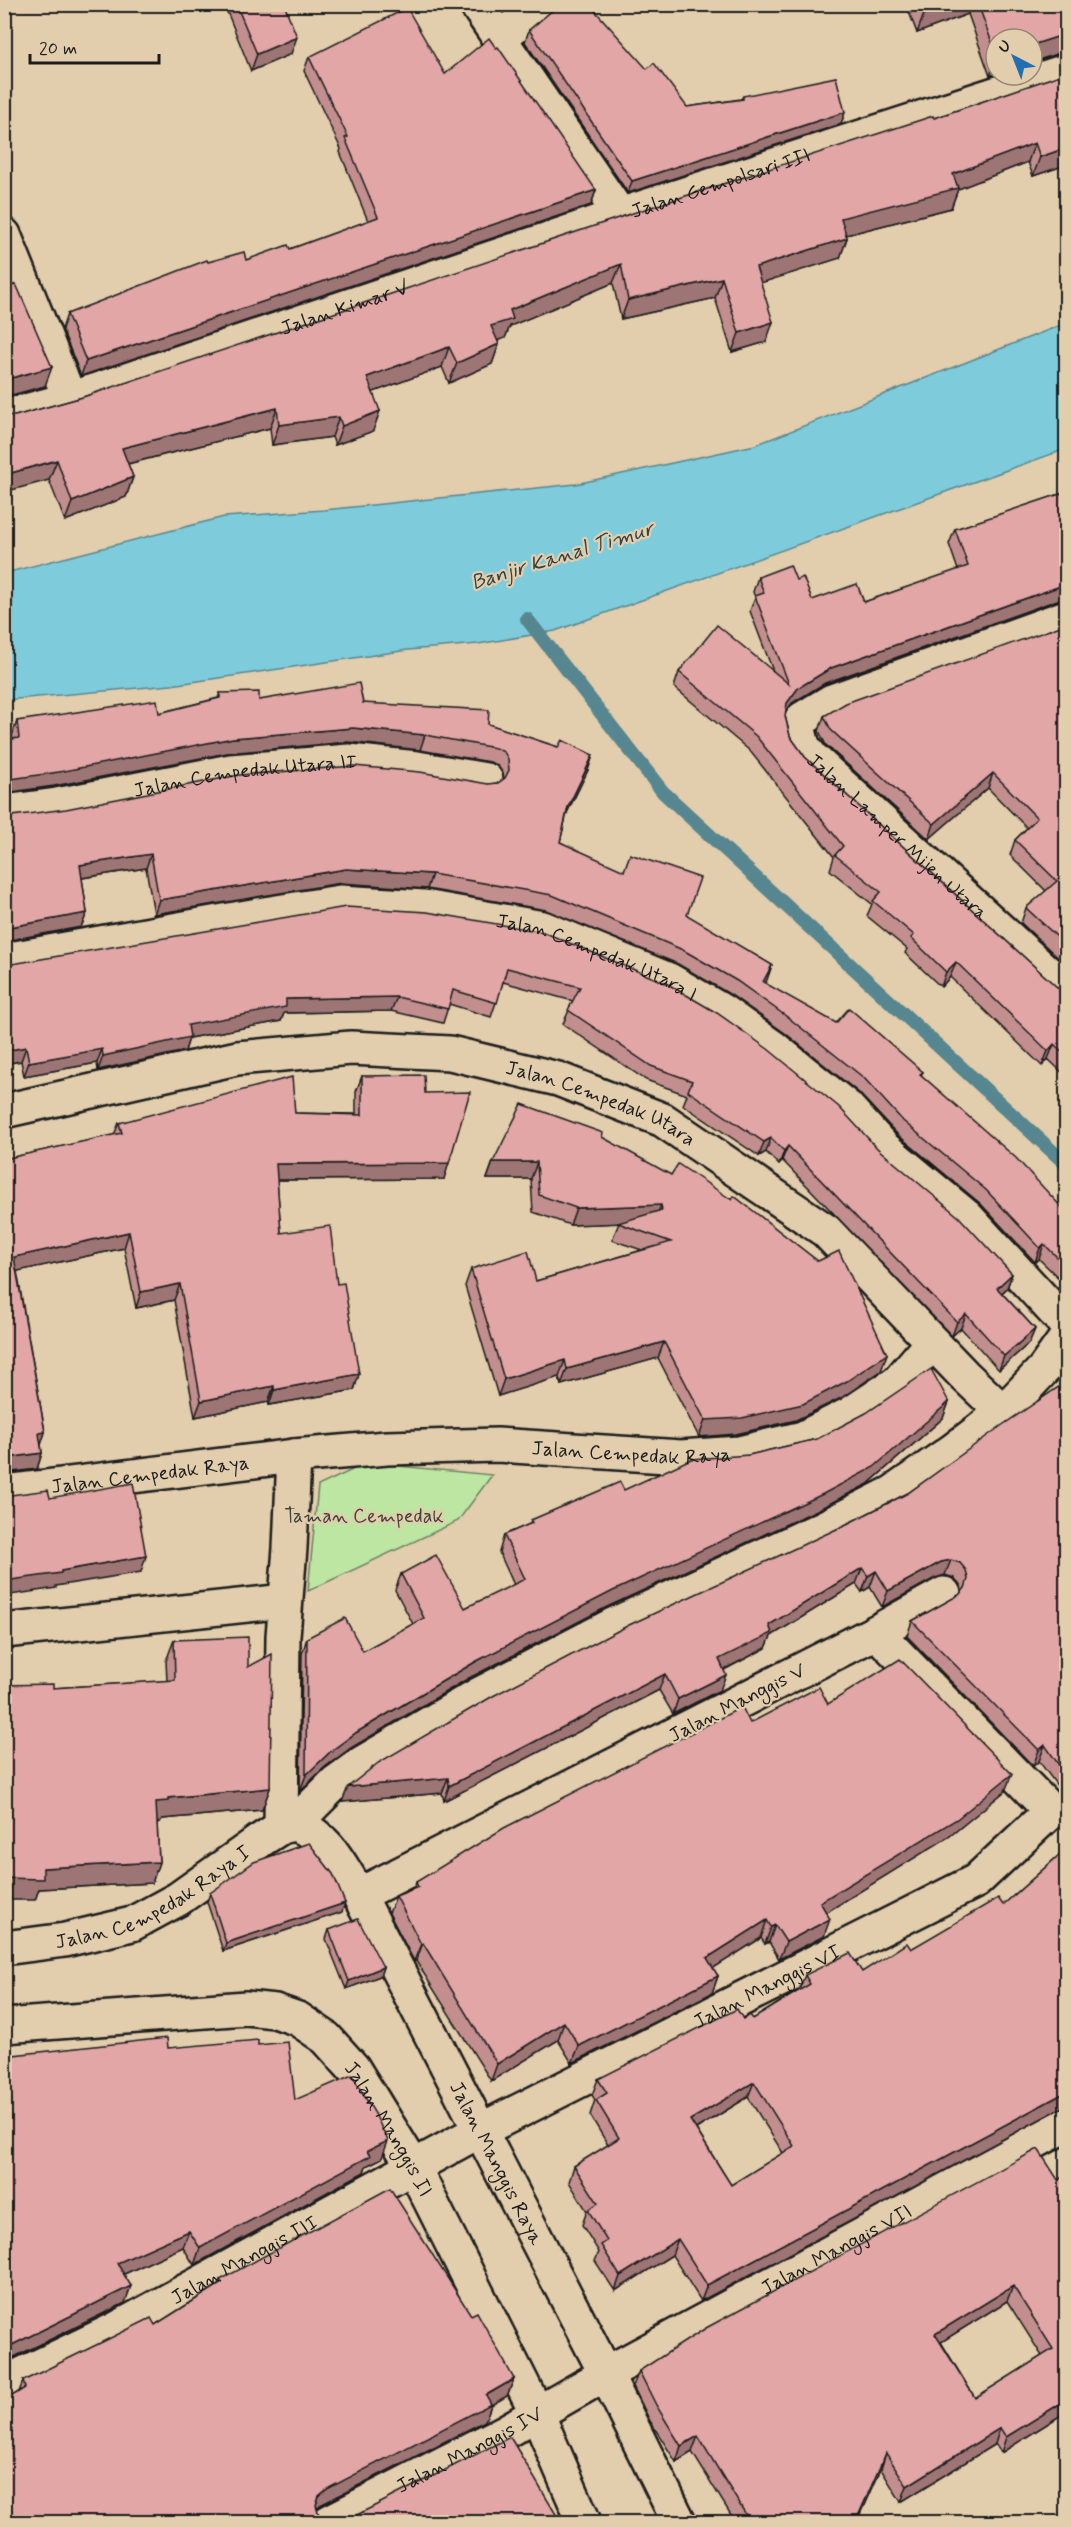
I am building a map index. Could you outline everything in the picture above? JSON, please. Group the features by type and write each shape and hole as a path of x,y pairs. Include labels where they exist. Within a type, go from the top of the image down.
{"street":[{"name":"Jalan Gempolsari III","path":"476,4 620,215 1066,71"},
{"path":"498,39 542,4"},
{"name":"Jalan Kimar V","path":"70,399 620,215"},
{"path":"4,234 70,399 4,417"},
{"name":"Jalan Lamper Mijen Utara","path":"1066,617 832,701 807,714 798,726 803,746 812,758 1066,990"},
{"name":"Jalan Cempedak Utara II","path":"4,812 57,805 231,771 349,761 417,768 486,780"},
{"name":"Jalan Cempedak Utara I","path":"4,960 340,902 424,907 543,928 669,980 722,1011 774,1048 840,1101 885,1149 967,1217 1066,1324"},
{"name":"Jalan Cempedak Utara","path":"4,1111 237,1058 351,1048 450,1053 558,1079 663,1120 826,1231 932,1342 1003,1412"},
{"path":"1003,1412 1044,1369 1066,1338"},
{"name":"Jalan Cempedak Raya","path":"4,1492 294,1456 387,1448 497,1445 681,1458 739,1454 803,1438 850,1414 898,1382 932,1342"},
{"name":"Jalan Cempedak Raya I","path":"4,1948 65,1940 132,1924 178,1899 287,1826 336,1782 371,1757 478,1695 615,1624 825,1527 892,1493 1003,1412"},
{"path":"287,1826 283,1636 294,1456"},
{"name":"Jalan Manggis V","path":"359,1895 876,1632 944,1594"},
{"path":"4,1631 285,1601"},
{"path":"876,1632 1052,1819"},
{"name":"Jalan Manggis VI","path":"481,2130 976,1881 1052,1819"},
{"name":"Jalan Manggis Raya","path":"287,1826 316,1834 328,1845 359,1895 606,2374 679,2523"},
{"name":"Jalan Manggis II","path":"4,2026 217,2009 275,2011 298,2019 327,2038 353,2068 413,2166 537,2413 584,2523"},
{"name":"Jalan Manggis VII","path":"606,2374 1066,2125"},
{"name":"Jalan Manggis III","path":"4,2383 118,2328 481,2130"},
{"name":"Jalan Manggis IV","path":"328,2523 493,2438 606,2374"}],"green space":[{"name":"Taman Cempedak","path":"367,1463 492,1475 458,1521 308,1591 318,1486"}],"water":[{"name":"Banjir Kanal Timur","path":"1066,323 1066,449 555,631 478,644 408,650 171,685 5,700 5,573 224,517 324,510 576,484 755,445"}],"building":[{"path":"236,4 284,4 297,37 257,54"},
{"path":"560,4 589,4 647,69 654,63 687,107 743,99 743,96 836,77 845,112 632,181 529,30"},
{"path":"920,4 949,4 924,14"},
{"path":"978,4 1066,4 1066,34 1044,41 1044,27 986,27"},
{"path":"407,8 445,74 489,38 496,48 498,47 596,190 86,361 67,314 207,260 208,262 244,252 246,260 288,245 290,249 378,217 345,138 348,137 309,57"},
{"path":"1066,73 1066,148 1040,157 1035,143 953,174 958,188 841,218 847,238 756,267 773,322 739,333 722,278 628,300 621,264 510,310 513,319 491,326 499,344 457,363 449,347 367,377 380,411 342,426 339,417 279,425 277,408 122,448 133,477 72,502 57,460 4,475 4,415 15,416 83,397 633,213 933,116 934,118 1025,87 1044,87 1044,80"},
{"path":"16,284 52,367 4,380 4,289"},
{"path":"1066,492 1066,584 831,668 798,688 787,703 785,716 790,736 805,757 1066,993 1066,1056 1054,1044 1048,1051 956,962 946,972 911,938 914,935 873,901 881,892 835,855 843,846 756,736 679,672 717,625 789,684 755,596 764,593 758,577 790,565 796,580 803,577 812,600 857,584 864,602 968,566 955,529"},
{"path":"1066,624 1066,945 1026,908 1057,881 1015,840 1037,818 993,773 934,824 831,730 824,716 846,703"},
{"path":"359,683 363,703 489,710 488,724 558,747 562,740 593,755 568,807 560,842 624,871 630,854 700,878 687,915 772,965 763,982 836,1023 849,1008 923,1072 920,1074 1016,1158 1066,1212 1066,1266 1044,1244 1040,1248 986,1190 903,1121 864,1078 790,1019 737,981 683,950 552,895 432,874 346,869 159,900 151,854 80,865 87,913 4,928 4,816 66,809 239,775 354,766 420,772 488,784 498,783 505,778 509,770 508,759 504,752 495,748 425,735 353,728 233,738 59,772 4,780 4,740 19,738 17,721 157,700 159,713 220,698 220,693 259,692 259,700"},
{"path":"346,907 427,912 543,932 666,983 717,1013 768,1049 839,1107 878,1149 959,1217 1012,1274 997,1288 1035,1329 1004,1356 966,1314 957,1322 788,1146 784,1151 771,1138 764,1142 688,1091 692,1081 651,1066 568,1010 580,987 507,968 497,1003 453,990 448,1009 397,997 286,999 286,1007 188,1025 190,1037 103,1056 102,1049 29,1062 26,1047 4,1051 4,964"},
{"path":"424,1075 425,1093 470,1092 449,1163 276,1164 281,1233 330,1226 337,1284 344,1283 359,1374 274,1390 274,1386 201,1401 180,1284 141,1292 129,1232 14,1257 45,1432 39,1433 42,1453 4,1459 4,1159 122,1133 119,1123 292,1077 295,1113 362,1115 362,1076"},
{"path":"522,1104 603,1133 602,1137 671,1175 678,1164 732,1200 734,1196 818,1261 839,1251 887,1354 847,1381 803,1404 742,1418 705,1420 664,1342 567,1369 565,1360 504,1379 471,1269 528,1251 536,1281 671,1242 618,1223 662,1210 661,1205 576,1208 539,1195 537,1162 493,1162"},
{"path":"931,1369 949,1402 874,1467 823,1494 613,1591 475,1662 357,1732 331,1751 306,1775 307,1638 345,1618 363,1651 424,1618 401,1574 436,1555 465,1608 525,1579 504,1535 532,1523 531,1520 620,1482 624,1490 691,1459 749,1455 817,1439 866,1413"},
{"path":"1066,1382 1066,1775 1045,1745 1039,1750 912,1621 959,1595 965,1588 968,1579 966,1570 960,1563 951,1560 941,1562 888,1591 876,1571 868,1576 862,1568 769,1625 772,1633 719,1659 726,1675 678,1699 665,1674 449,1786 448,1778 348,1787 378,1763 493,1696 629,1625 839,1528 908,1493"},
{"path":"133,1483 146,1556 61,1571 61,1573 4,1581 4,1494 48,1490 50,1498"},
{"path":"248,1637 248,1667 272,1654 270,1788 168,1798 168,1801 156,1802 159,1862 43,1868 43,1879 4,1878 4,1685 53,1684 53,1688 175,1680 174,1640"},
{"path":"900,1659 1012,1774 957,1819 820,1902 830,1919 786,1942 775,1925 771,1927 767,1920 707,1958 718,1976 579,2046 564,2022 497,2064 423,1943 421,1944 396,1896 418,1887 416,1882 504,1828 742,1707 750,1723 819,1687 828,1704"},
{"path":"309,1843 333,1874 345,1903 226,1943 210,1893 254,1862"},
{"path":"1066,1849 1066,2092 707,2285 678,2239 620,2276 601,2245 607,2241 588,2210 598,2203 574,2166 619,2138 596,2100 607,2093 598,2079 737,2009 743,2019 750,2015 753,2019 810,1984 805,1975 850,1953 862,1972 907,1943 911,1949 998,1898 1003,1905","holes":["754,2082 794,2146 731,2185 690,2120"]},
{"path":"358,1919 383,1967 349,1981 329,1930"},
{"path":"167,2038 168,2048 258,2040 258,2045 288,2042 295,2100 352,2075 388,2141 367,2151 370,2156 200,2248 189,2231 117,2263 131,2286 10,2346 4,2331 4,2056"},
{"path":"1038,2149 1058,2180 1066,2174 1066,2400 1006,2437 1000,2428 907,2486 886,2453 855,2523 751,2523 698,2436 681,2446 639,2371 706,2328","holes":["1013,2286 1053,2349 975,2398 935,2334"]},
{"path":"390,2188 471,2315 477,2312 514,2379 486,2395 491,2404 327,2489 319,2496 316,2505 318,2513 330,2523 19,2523 4,2499 4,2401 25,2388 23,2381 151,2318 155,2325 222,2283 220,2280"},
{"path":"510,2437 557,2516 547,2523 341,2523"}],"waterway":[{"path":"527,619 663,792 1066,1164"}]}
